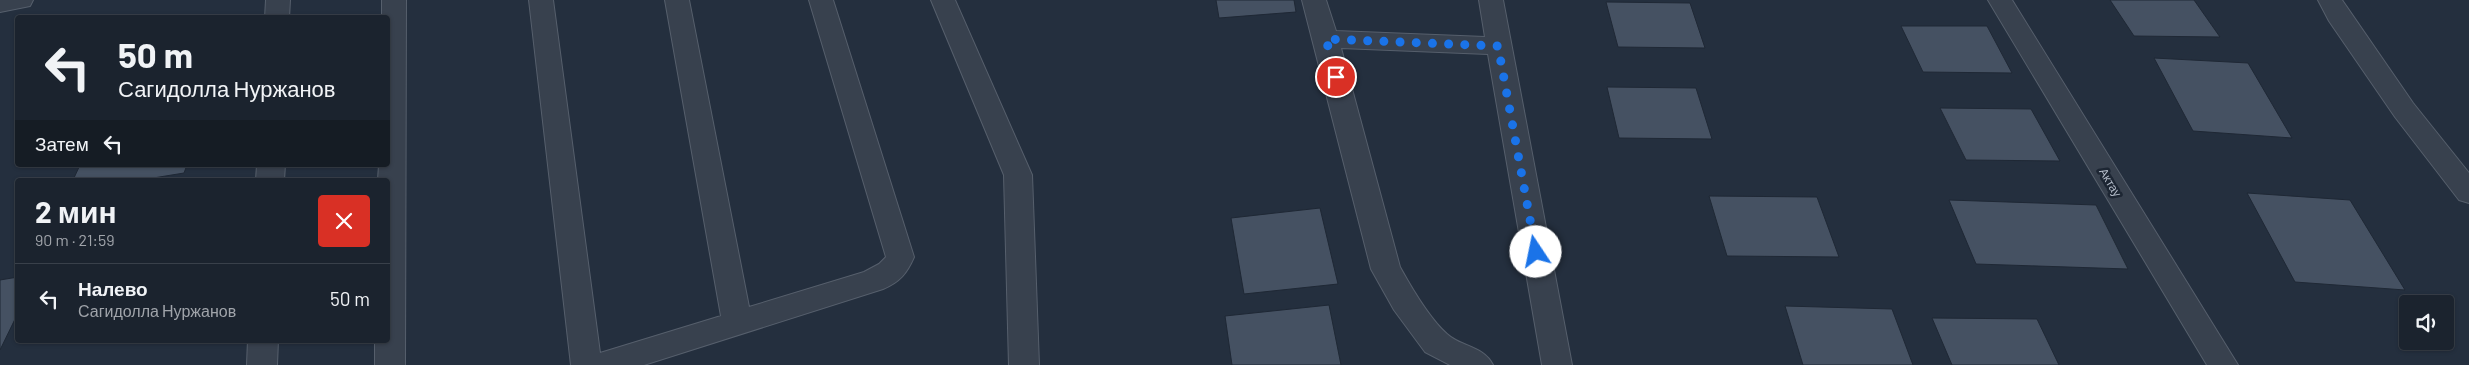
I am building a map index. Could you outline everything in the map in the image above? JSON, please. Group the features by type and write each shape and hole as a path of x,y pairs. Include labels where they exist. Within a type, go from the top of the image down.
{"street":[{"path":"0,4 21,0"},
{"path":"277,15 278,0"},
{"path":"390,365 394,0"},
{"path":"541,0 586,365"},
{"path":"676,0 737,324"},
{"path":"603,365 873,281 889,275 896,268 900,257 821,0"},
{"path":"943,0 1018,175 1024,365"},
{"path":"1314,0 1326,39 1386,269 1405,302 1436,343 1478,365"},
{"path":"1491,0 1557,365"},
{"name":"Актау","path":"2000,0 2223,365"},
{"path":"2330,0 2338,16 2404,110 2469,193"},
{"path":"1326,39 1498,46"},
{"path":"262,365 263,343"}],"building":[{"path":"1216,0 1294,0 1296,12 1219,18"},
{"path":"2110,0 2194,0 2220,37 2134,36"},
{"path":"1606,2 1690,3 1705,48 1618,47"},
{"path":"1901,26 1987,26 2012,73 1923,72"},
{"path":"2154,58 2248,63 2292,138 2193,131"},
{"path":"1607,87 1696,88 1712,139 1619,138"},
{"path":"1940,108 2031,109 2060,161 1966,160"},
{"path":"79,167 186,167 184,173 153,178 74,178"},
{"path":"2247,193 2350,200 2405,290 2295,282"},
{"path":"1709,196 1817,197 1839,257 1727,256"},
{"path":"1949,200 2096,205 2128,269 1976,264"},
{"path":"1320,208 1338,284 1244,294 1231,218"},
{"path":"15,278 15,319 0,350 0,280"},
{"path":"1329,305 1341,365 1232,365 1225,316"},
{"path":"1785,306 1892,309 1913,365 1803,365"},
{"path":"1932,318 2037,319 2059,365 1952,365"}],"route":[{"path":"1336,77 1326,39 1498,46 1536,252"}]}
